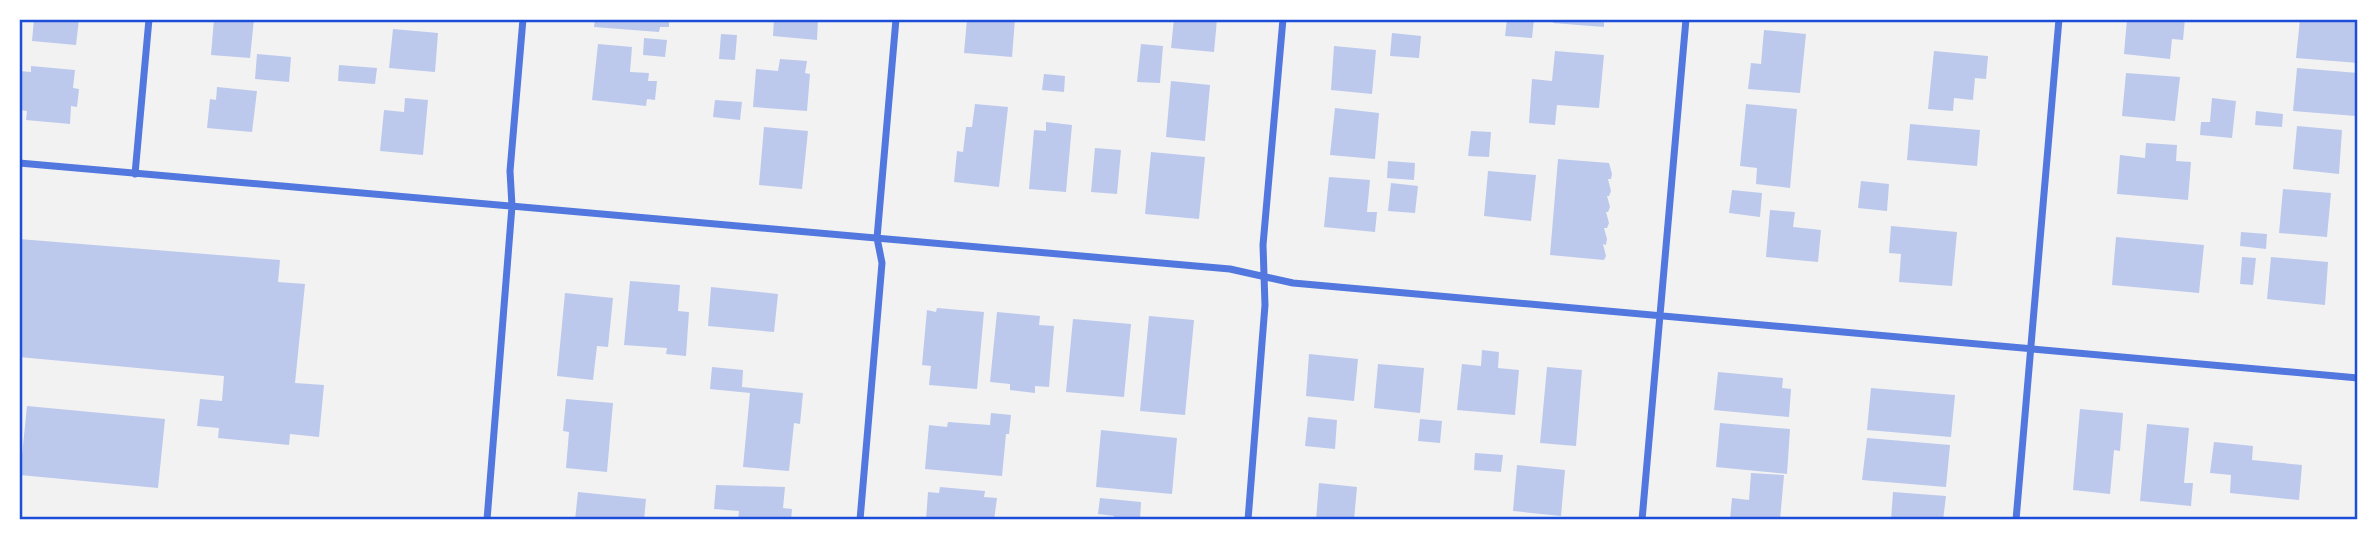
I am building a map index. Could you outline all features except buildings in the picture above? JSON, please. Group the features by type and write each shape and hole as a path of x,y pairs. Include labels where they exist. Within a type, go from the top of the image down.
{"street":[{"path":"135,174 149,19"},
{"path":"487,520 512,206 510,171 523,19"},
{"path":"860,520 882,263 877,238 896,19"},
{"path":"1248,520 1265,305 1263,246 1283,19"},
{"path":"1642,520 1686,19"},
{"path":"2016,520 2059,19"},
{"path":"19,163 1230,269 1293,283 2358,378"}]}
